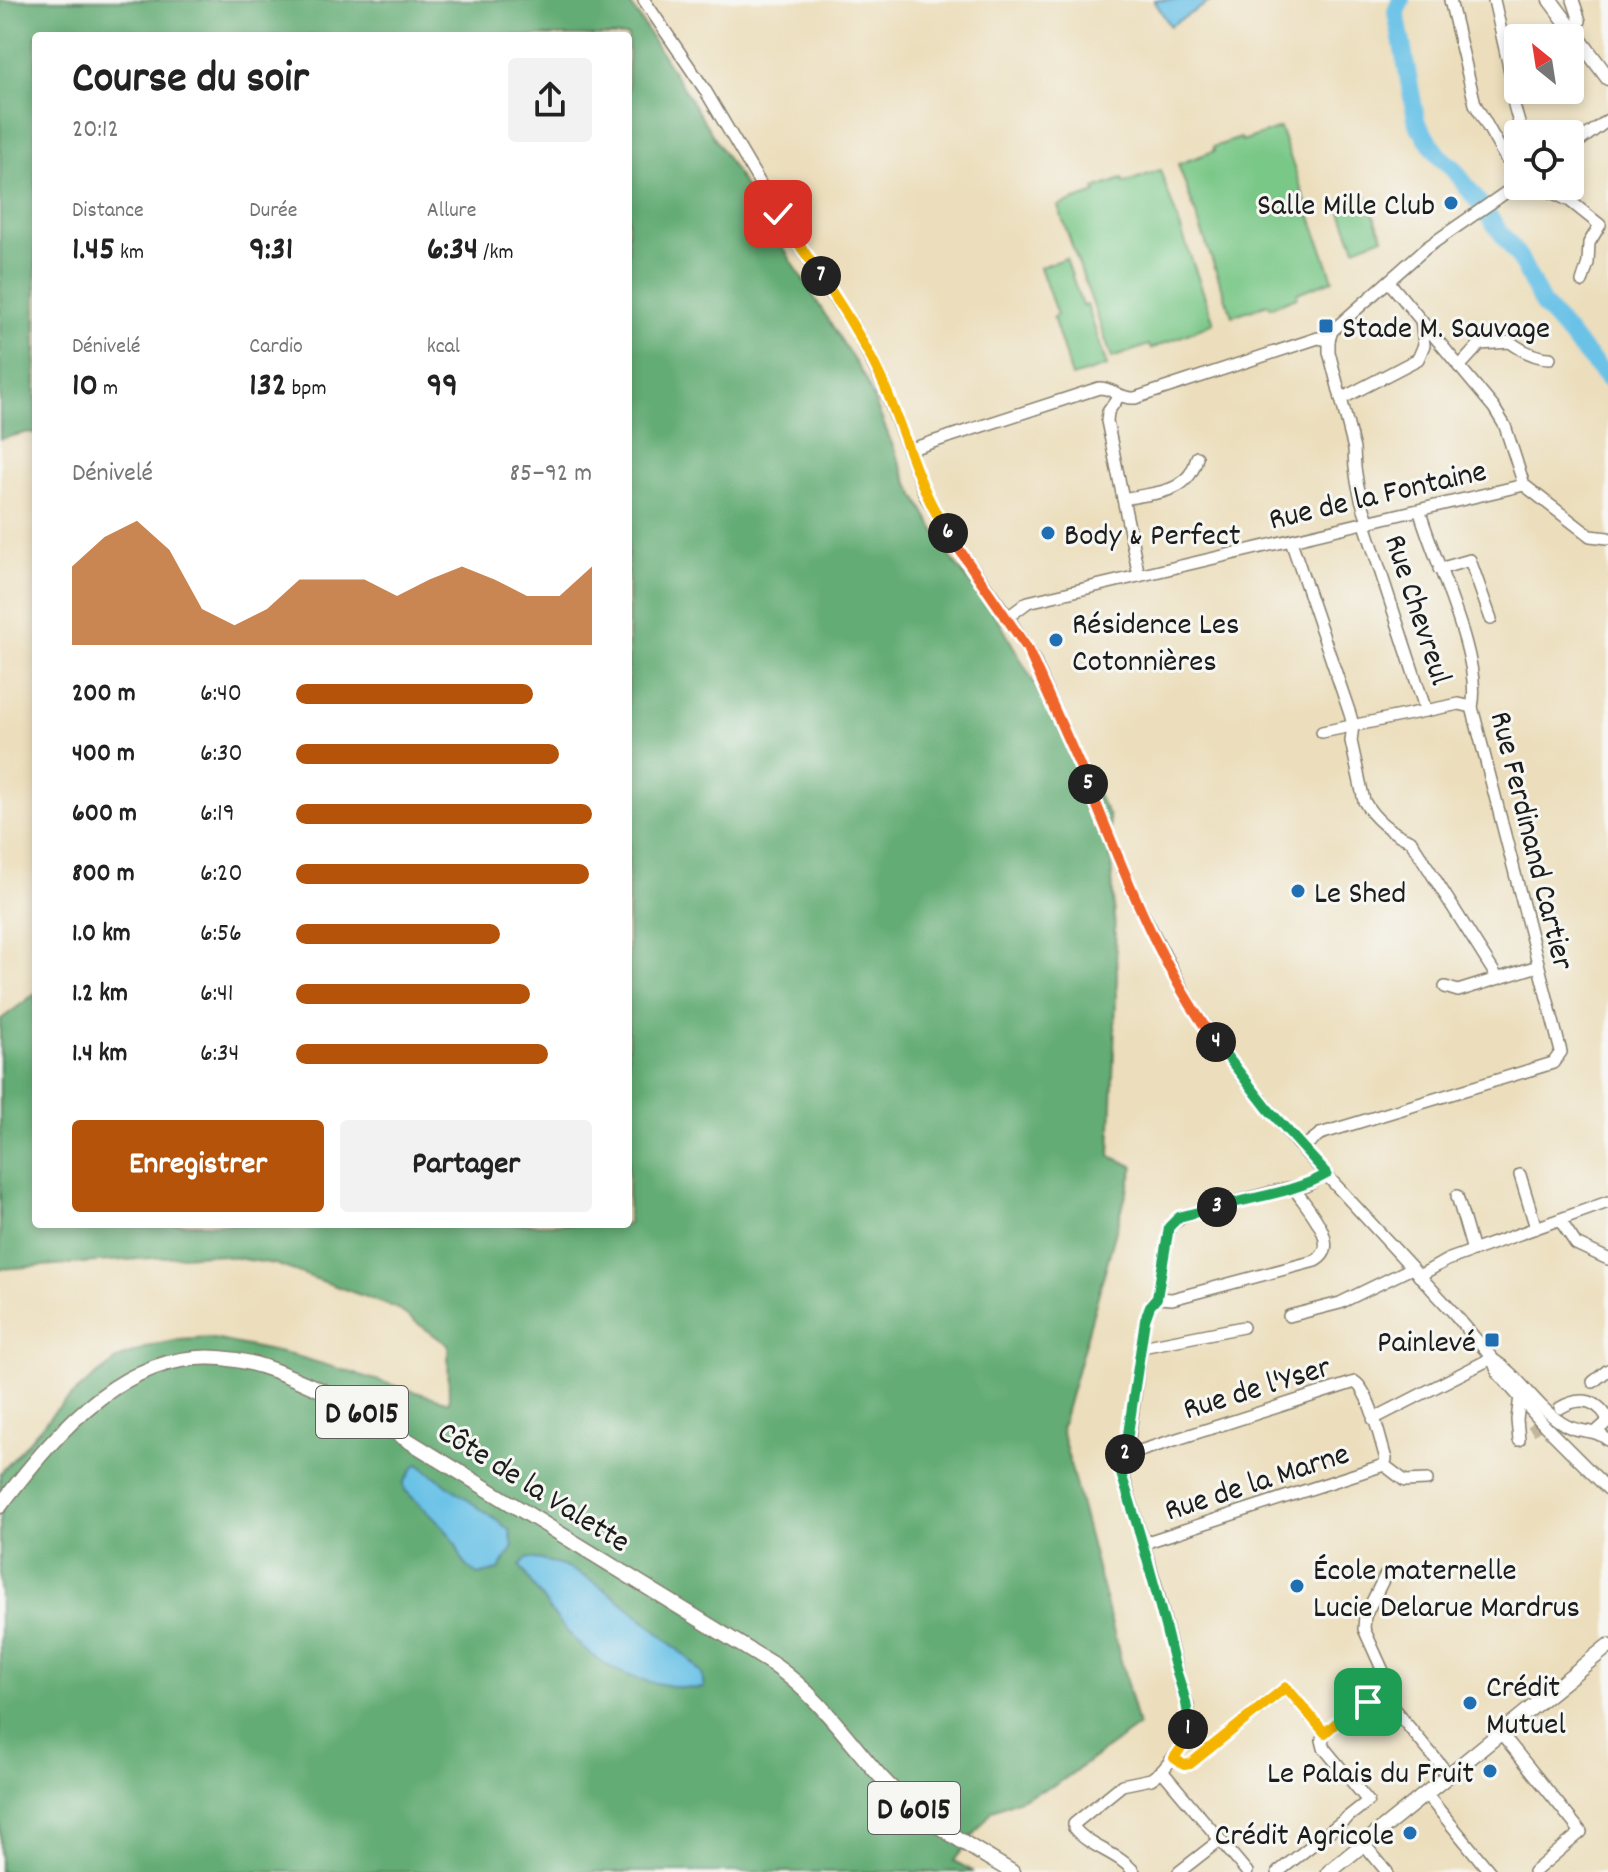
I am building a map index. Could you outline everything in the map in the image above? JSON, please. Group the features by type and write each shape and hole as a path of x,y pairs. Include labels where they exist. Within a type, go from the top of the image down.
{"main road":[{"path":"1550,0 1567,24"},
{"path":"1584,47 1608,78"},
{"name":"Côte de la Valette","path":"0,1506 63,1431 103,1395 132,1376 169,1361 202,1357 234,1359 266,1367 339,1398 774,1665 810,1693 880,1777 921,1813 1012,1872"},
{"path":"1329,1872 1608,1646"}],"street":[{"path":"644,0 705,90 778,214 856,330 883,384 926,497 1008,617 1039,671 1136,900 1176,980 1213,1038 1299,1145 1492,1358 1505,1366 1561,1422 1608,1440"},
{"path":"1450,0 1475,104 1504,155"},
{"path":"1494,0 1519,120"},
{"path":"1573,0 1580,21 1577,24"},
{"path":"1584,138 1608,120"},
{"path":"908,450 1099,388 1135,398 1318,338 1329,340 1332,331 1426,248 1504,193"},
{"path":"1568,200 1604,228 1589,243 1588,263 1582,282"},
{"path":"1389,282 1489,400 1505,426 1524,485"},
{"path":"1341,399 1418,359 1424,345 1421,319"},
{"name":"Rue Chevreul","path":"1329,340 1367,523 1426,711"},
{"path":"1459,367 1480,344 1510,342 1539,358 1550,358"},
{"path":"1119,396 1108,412 1107,421 1139,576"},
{"path":"1123,499 1180,487 1194,473 1197,457"},
{"name":"Rue de la Fontaine","path":"1008,617 1028,602 1420,512 1524,485 1576,527 1590,536 1603,537"},
{"name":"Rue Ferdinand Cartier","path":"1299,1145 1320,1134 1553,1063 1561,1052 1472,707 1474,697 1465,644 1420,512"},
{"path":"1291,541 1353,725 1351,741 1364,801 1368,809 1391,830 1411,841 1497,977"},
{"path":"1439,569 1470,560 1491,619"},
{"path":"1322,732 1459,704 1472,707"},
{"path":"1445,987 1458,991 1538,966"},
{"path":"1134,1872 1120,1858 1079,1835 1074,1824 1122,1785 1151,1779 1162,1771 1174,1758 1187,1734 1188,1706 1144,1543 1117,1461 1127,1454 1147,1313 1157,1298 1167,1233 1173,1222 1185,1215 1306,1186 1327,1174"},
{"path":"1520,1175 1536,1228"},
{"path":"1157,1298 1172,1299 1323,1257 1327,1248 1326,1237 1294,1188"},
{"path":"1457,1196 1473,1251"},
{"path":"1289,1316 1340,1303 1415,1272 1608,1202"},
{"path":"1560,1220 1576,1244 1608,1259"},
{"path":"1142,1347 1243,1327"},
{"path":"1492,1358 1498,1373 1608,1489"},
{"path":"1427,1480 1405,1481 1384,1465 1386,1459 1373,1419 1492,1358"},
{"path":"1593,1382 1608,1370"},
{"name":"Rue de l'Yser","path":"1127,1454 1355,1382 1362,1387 1373,1419"},
{"path":"1520,1396 1517,1420 1519,1440 1531,1431"},
{"path":"1560,1408 1572,1401 1591,1402 1607,1417 1606,1423 1591,1432 1574,1455"},
{"name":"Rue de la Marne","path":"1144,1543 1384,1465"},
{"path":"1384,1697 1388,1682 1364,1629 1365,1616 1385,1576"},
{"path":"1174,1758 1184,1765 1190,1764 1286,1687 1325,1733"},
{"path":"1278,1872 1368,1801 1324,1748 1322,1740 1325,1733 1355,1706 1384,1697"},
{"path":"1384,1697 1449,1775"},
{"path":"1501,1733 1581,1832 1534,1872"},
{"path":"1162,1771 1247,1872"},
{"path":"1426,1794 1490,1872"},
{"path":"1179,1872 1220,1840"},
{"path":"1364,1844 1387,1872"}],"green space":[{"path":"0,0 628,0 866,380 907,481 950,557 998,619 1109,816 1117,974 1110,1156 1134,1166 1061,1429 1138,1726 1057,1784 993,1810 954,1861 974,1872 0,1872 0,1474 56,1410 120,1358 151,1346 209,1338 296,1356 449,1402 448,1345 396,1308 275,1264 209,1254 0,1269 0,1020 32,996 32,1228 632,1228 632,32 32,32 32,433 0,439"},
{"path":"1280,128 1333,280 1270,307 1268,304 1232,316 1178,164 1214,151 1213,147"},
{"path":"1160,170 1214,323 1151,349 1149,345 1112,358 1058,206 1096,193 1095,189 1122,179 1124,183"},
{"path":"1366,196 1383,237 1355,248 1339,207"},
{"path":"1066,258 1082,306 1087,305 1107,366 1072,377 1053,317 1057,315 1040,267"}],"water":[{"path":"1154,0 1213,0 1170,26"},
{"path":"418,1464 510,1530 513,1547 499,1570 478,1575 462,1560 450,1535 405,1490 403,1484"},
{"path":"527,1558 572,1570 614,1596 690,1660 702,1674 704,1688 677,1687 635,1678 594,1657 562,1626 534,1587 520,1566"}],"waterway":[{"path":"1401,0 1396,12 1417,124 1519,257 1543,305 1608,379"}],"tunnel":[{"path":"1531,1431 1559,1409"}],"place":[{"name":"Salle Mille Club","path":"1451,203"},
{"name":"Stade M. Sauvage","path":"1326,326"},
{"name":"Body & Perfect","path":"1048,533"},
{"name":"Résidence Les Cotonnières","path":"1056,640"},
{"name":"Le Shed","path":"1298,891"},
{"name":"Painlevé","path":"1492,1340"},
{"name":"École maternelle Lucie Delarue Mardrus","path":"1297,1586"},
{"name":"Crédit Mutuel","path":"1470,1703"},
{"name":"Le Palais du Fruit","path":"1490,1771"},
{"name":"Crédit Agricole","path":"1410,1833"}],"route":[{"path":"778,214 856,330 883,384 926,497 1034,660 1136,900 1191,1006 1268,1109 1327,1174 1306,1186 1179,1217 1167,1233 1157,1298 1145,1320 1127,1454 1117,1461 1144,1543 1188,1706 1187,1734 1174,1758 1184,1765 1190,1764 1286,1687 1325,1733 1355,1706 1368,1702"}]}
